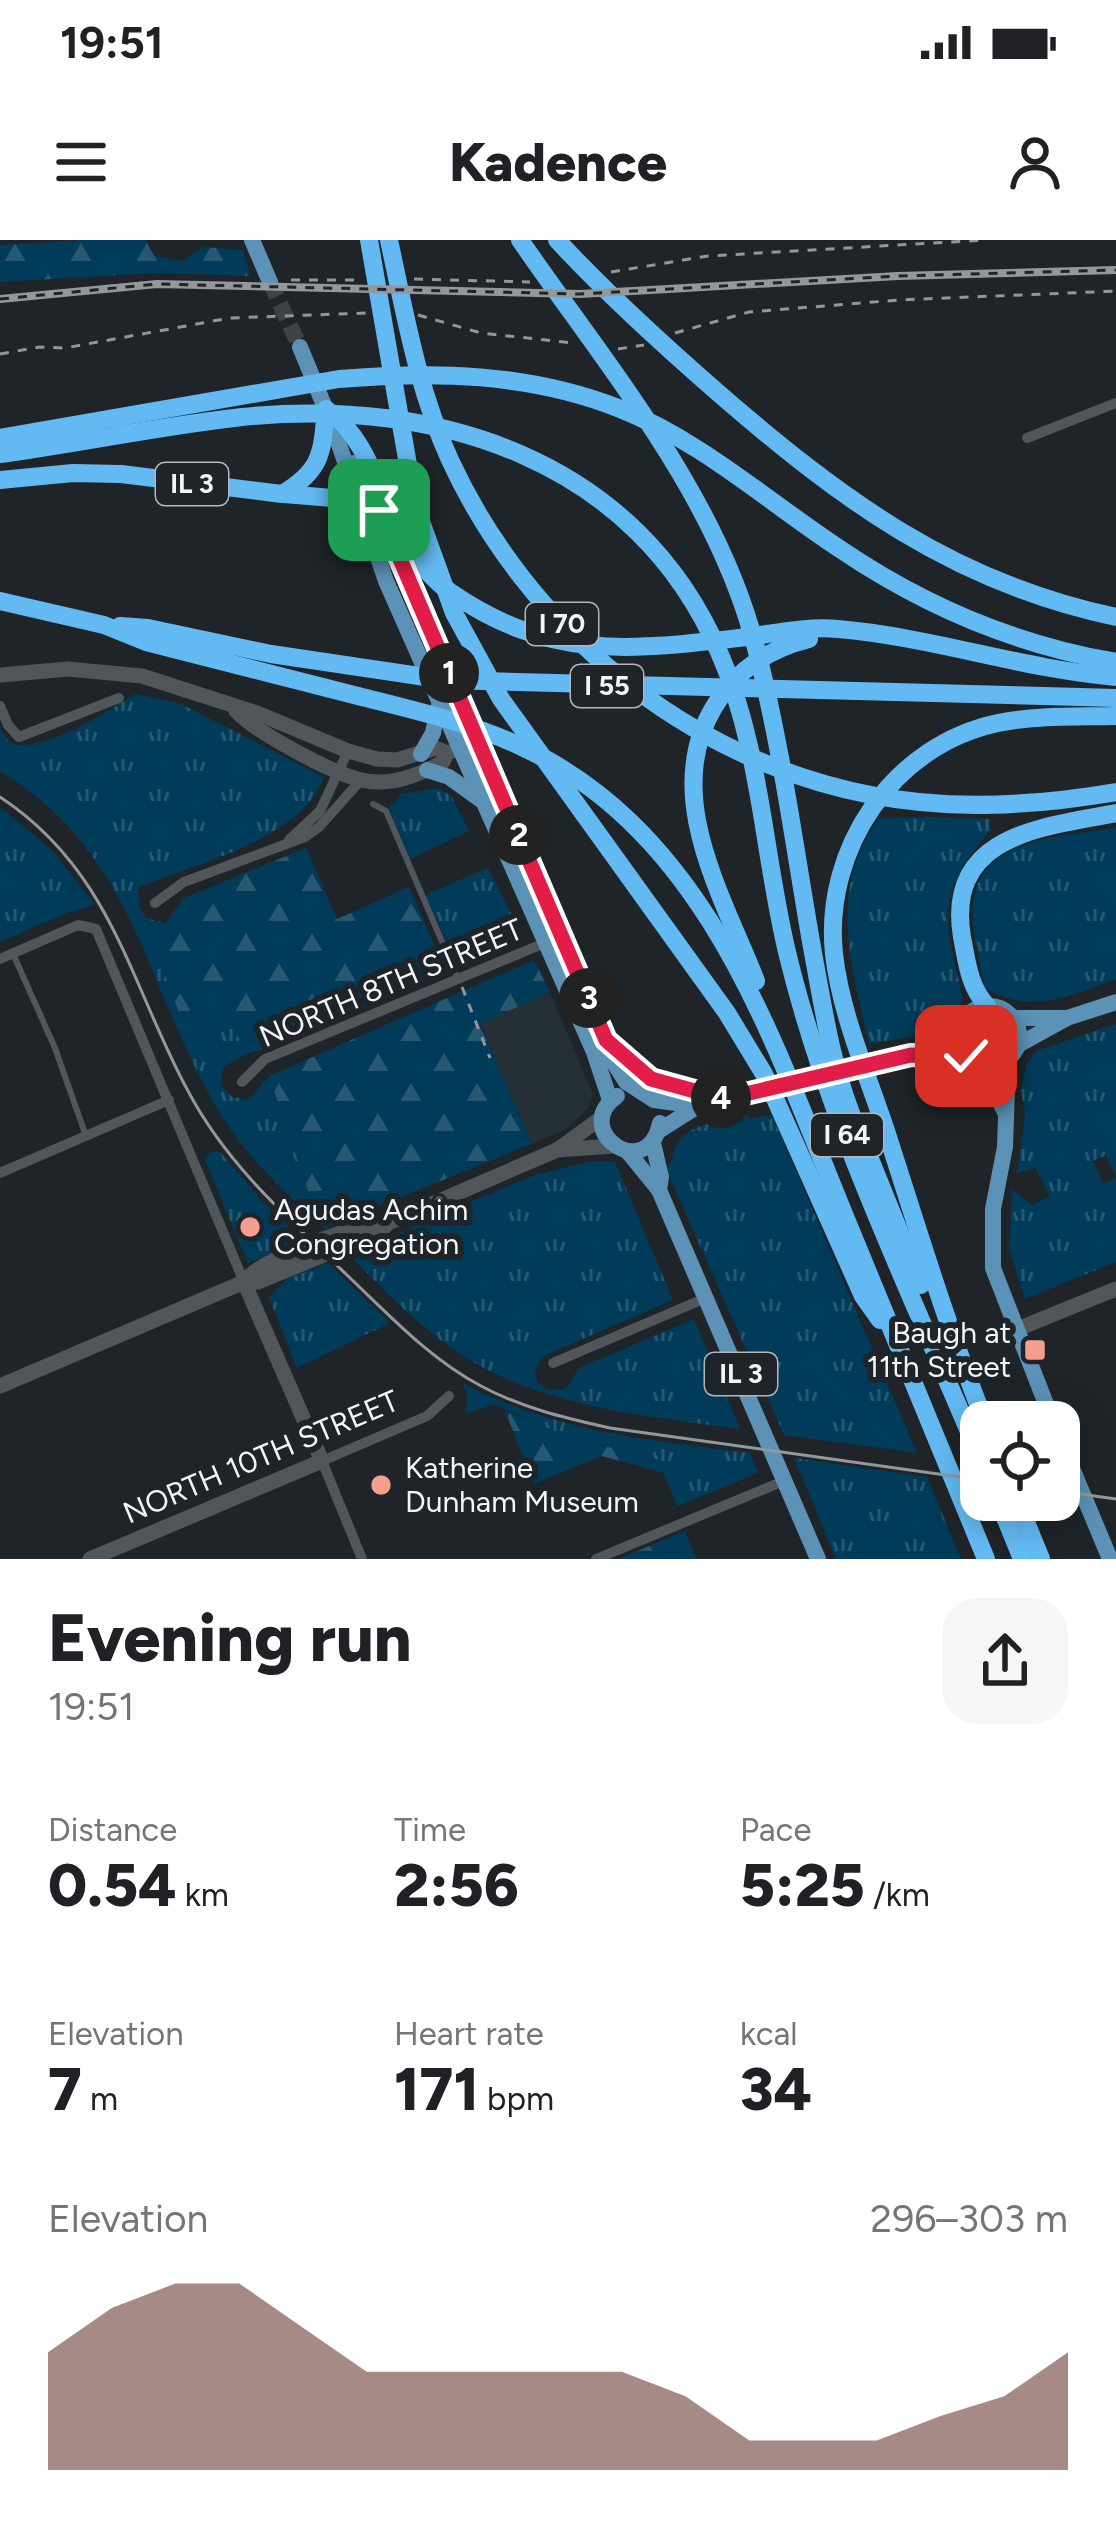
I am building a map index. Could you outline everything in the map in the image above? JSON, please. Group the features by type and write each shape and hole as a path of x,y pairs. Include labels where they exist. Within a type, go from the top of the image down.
{"highway":[{"path":"369,240 415,505 454,614 501,699 727,1013 764,1074 863,1296 900,1349"},
{"name":"I 70","path":"388,240 426,397 450,459 508,560 591,653 643,695 691,727 755,759 871,795 940,804 1033,804 1116,792"},
{"path":"520,240 665,450 714,533 756,644 826,1022 847,1101 968,1401"},
{"path":"557,240 704,380 837,493 956,562 1051,601 1116,617"},
{"path":"0,437 339,379 393,374 501,378 616,407 672,433 843,551 953,614 1037,645 1116,662"},
{"name":"I 64","path":"0,454 241,417 415,420 529,455 590,490 642,536 685,589 718,651 743,721 761,796 786,950 818,1061 960,1409"},
{"path":"282,494 304,480 319,462 330,418 349,430 405,541 445,588 512,626 574,645 613,649 808,630 862,633 1048,669 1116,677"},
{"name":"IL 3","path":"0,480 121,474 282,494"},
{"path":"282,494 357,500 379,510"},
{"name":"I 55","path":"0,602 291,658 446,680 1116,698"},
{"name":"I 64","path":"104,625 146,642 465,726 522,747 566,772 640,829 712,920 775,1047 986,1559"},
{"path":"775,1047 768,1014 699,833 693,806 695,750 722,694 764,655 813,638 862,633"},
{"path":"977,1401 954,1345 839,983 832,919 837,887 858,826 880,795 909,766 951,739 1031,718 1116,716"},
{"path":"987,1006 969,974 961,928 970,878 986,854 1005,838 1028,830 1116,813"},
{"path":"1008,1521 1025,1559"},
{"path":"1014,1521 1025,1559"},
{"path":"1026,1521 1041,1559"}],"main road":[{"path":"252,240 270,282"},
{"path":"300,347 386,580 461,745 610,1100"},
{"path":"0,675 68,669 122,673 174,684 348,751 443,762 461,745 467,716 379,510 330,418"},
{"path":"234,709 251,727 361,780 404,779 424,762 439,701"},
{"path":"461,745 496,782 614,1063 626,1082 661,1115 656,1136"},
{"path":"424,762 481,800"},
{"path":"911,1055 996,1066 1067,1018 1116,1002"},
{"path":"557,1150 641,1150 698,1106 911,1055 961,1026 971,1012 987,1006 1001,1009 1018,1030 993,1268 1044,1401"},
{"path":"1012,1018 1067,1018"},
{"path":"961,1026 960,1044 1006,1114"},
{"path":"606,1040 651,1079 724,1099"},
{"path":"0,1386 244,1282 258,1282 367,1238 388,1223 557,1150 601,1118 610,1100 621,1093 698,1106"},
{"path":"601,1118 604,1134 621,1149"},
{"name":"IL 3","path":"656,1136 659,1190"},
{"name":"IL 3","path":"621,1149 659,1190 818,1559"},
{"path":"244,1282 322,1461"},
{"path":"1015,1330 1116,1289"},
{"name":"NORTH 10TH STREET","path":"90,1559 322,1461"},
{"path":"1080,1487 1110,1559"}],"street":[{"path":"1027,439 1116,403"},
{"path":"0,706 19,737 119,698"},
{"path":"289,840 320,811 348,751"},
{"path":"155,904 184,882 305,837 361,780"},
{"path":"0,959 78,925 90,925 101,936 244,1282"},
{"name":"NORTH 8TH STREET","path":"242,1082 265,1059 563,935"},
{"path":"0,1173 170,1100"},
{"path":"553,1364 708,1297"},
{"name":"NORTH 10TH STREET","path":"322,1461 427,1415 449,1396"},
{"path":"322,1461 362,1559"},
{"path":"596,1559 786,1480"}],"lane":[{"path":"373,804 386,811 458,979"},
{"path":"13,954 55,1048 86,1136"}],"path":[{"path":"606,273 708,256 986,240"},
{"path":"400,279 543,280"},
{"path":"291,280 379,280"},
{"path":"458,979 490,1058"}],"shaded area":[{"path":"550,992 593,1094 589,1107 567,1129 532,1144 480,1023"}],"green space":[{"path":"146,240 154,256 183,261 202,247 243,250 250,276 157,273 0,282 0,245"},
{"path":"136,694 181,704 324,777 312,799 271,833 138,888 139,907 146,918 165,923 171,930 164,972 224,1013 248,1053 223,1067 221,1086 232,1097 249,1100 269,1076 312,1201 332,1198 361,1213 325,1229 262,1168 222,1117 107,878 79,839 44,804 0,771 0,729 9,742 38,743 73,730"},
{"path":"439,788 452,797 469,831 410,859 389,809 401,794"},
{"path":"0,807 53,851 95,905 0,942"},
{"path":"880,818 989,819 991,830 960,872 948,909 963,998 934,1027 869,1044 848,928 853,871"},
{"path":"1116,827 1116,979 1066,997 1033,1002 1001,996 984,987 972,914 979,881 991,864 1028,843"},
{"path":"306,848 337,919 409,887 446,972 278,1046 248,1053 224,1014 183,1024 164,972 171,930 165,923 184,898"},
{"path":"488,868 524,939 459,968 425,895"},
{"path":"534,960 550,992 480,1024 532,1144 361,1213 332,1198 312,1202 269,1076"},
{"path":"1116,1024 1116,1177 1106,1155 1093,1161 1103,1184 1116,1178 1116,1262 1025,1299 1009,1249 1012,1189 1032,1205 1050,1196 1035,1168 1017,1173 1027,1063 1036,1051"},
{"path":"744,1111 750,1119 772,1115 917,1453 784,1435 666,1169 683,1136"},
{"path":"214,1151 304,1240 248,1263 204,1158"},
{"path":"591,1161 615,1162 673,1300 541,1357 535,1371 538,1383 548,1390 566,1389 579,1368 694,1319 740,1429 585,1404 511,1381 443,1342 348,1254 532,1176"},
{"path":"328,1263 390,1323 297,1368 269,1297 287,1279"},
{"path":"462,1383 568,1423 750,1453 758,1473 677,1506 664,1473 671,1464 565,1436 494,1404 466,1414"},
{"path":"505,1410 565,1436 671,1463 664,1473 602,1456 533,1484"},
{"path":"794,1458 927,1477 961,1559 836,1559"},
{"path":"685,1531 696,1559 618,1559"}],"tunnel":[{"path":"270,282 300,347"}],"tram line":[{"path":"0,797 38,826 93,894 188,1091 221,1143 260,1190 445,1363 512,1400 610,1428 960,1477"},
{"path":"1080,1494 1116,1499"}],"railway":[{"path":"0,299 157,284 580,294 898,276 1116,270"}],"place":[{"name":"Agudas Achim Congregation","path":"250,1227"},
{"name":"Baugh at 11th Street","path":"1035,1350"},
{"name":"Katherine Dunham Museum","path":"381,1485"}],"route":[{"path":"379,510 606,1040 651,1079 724,1099 911,1055 966,1056"}]}
